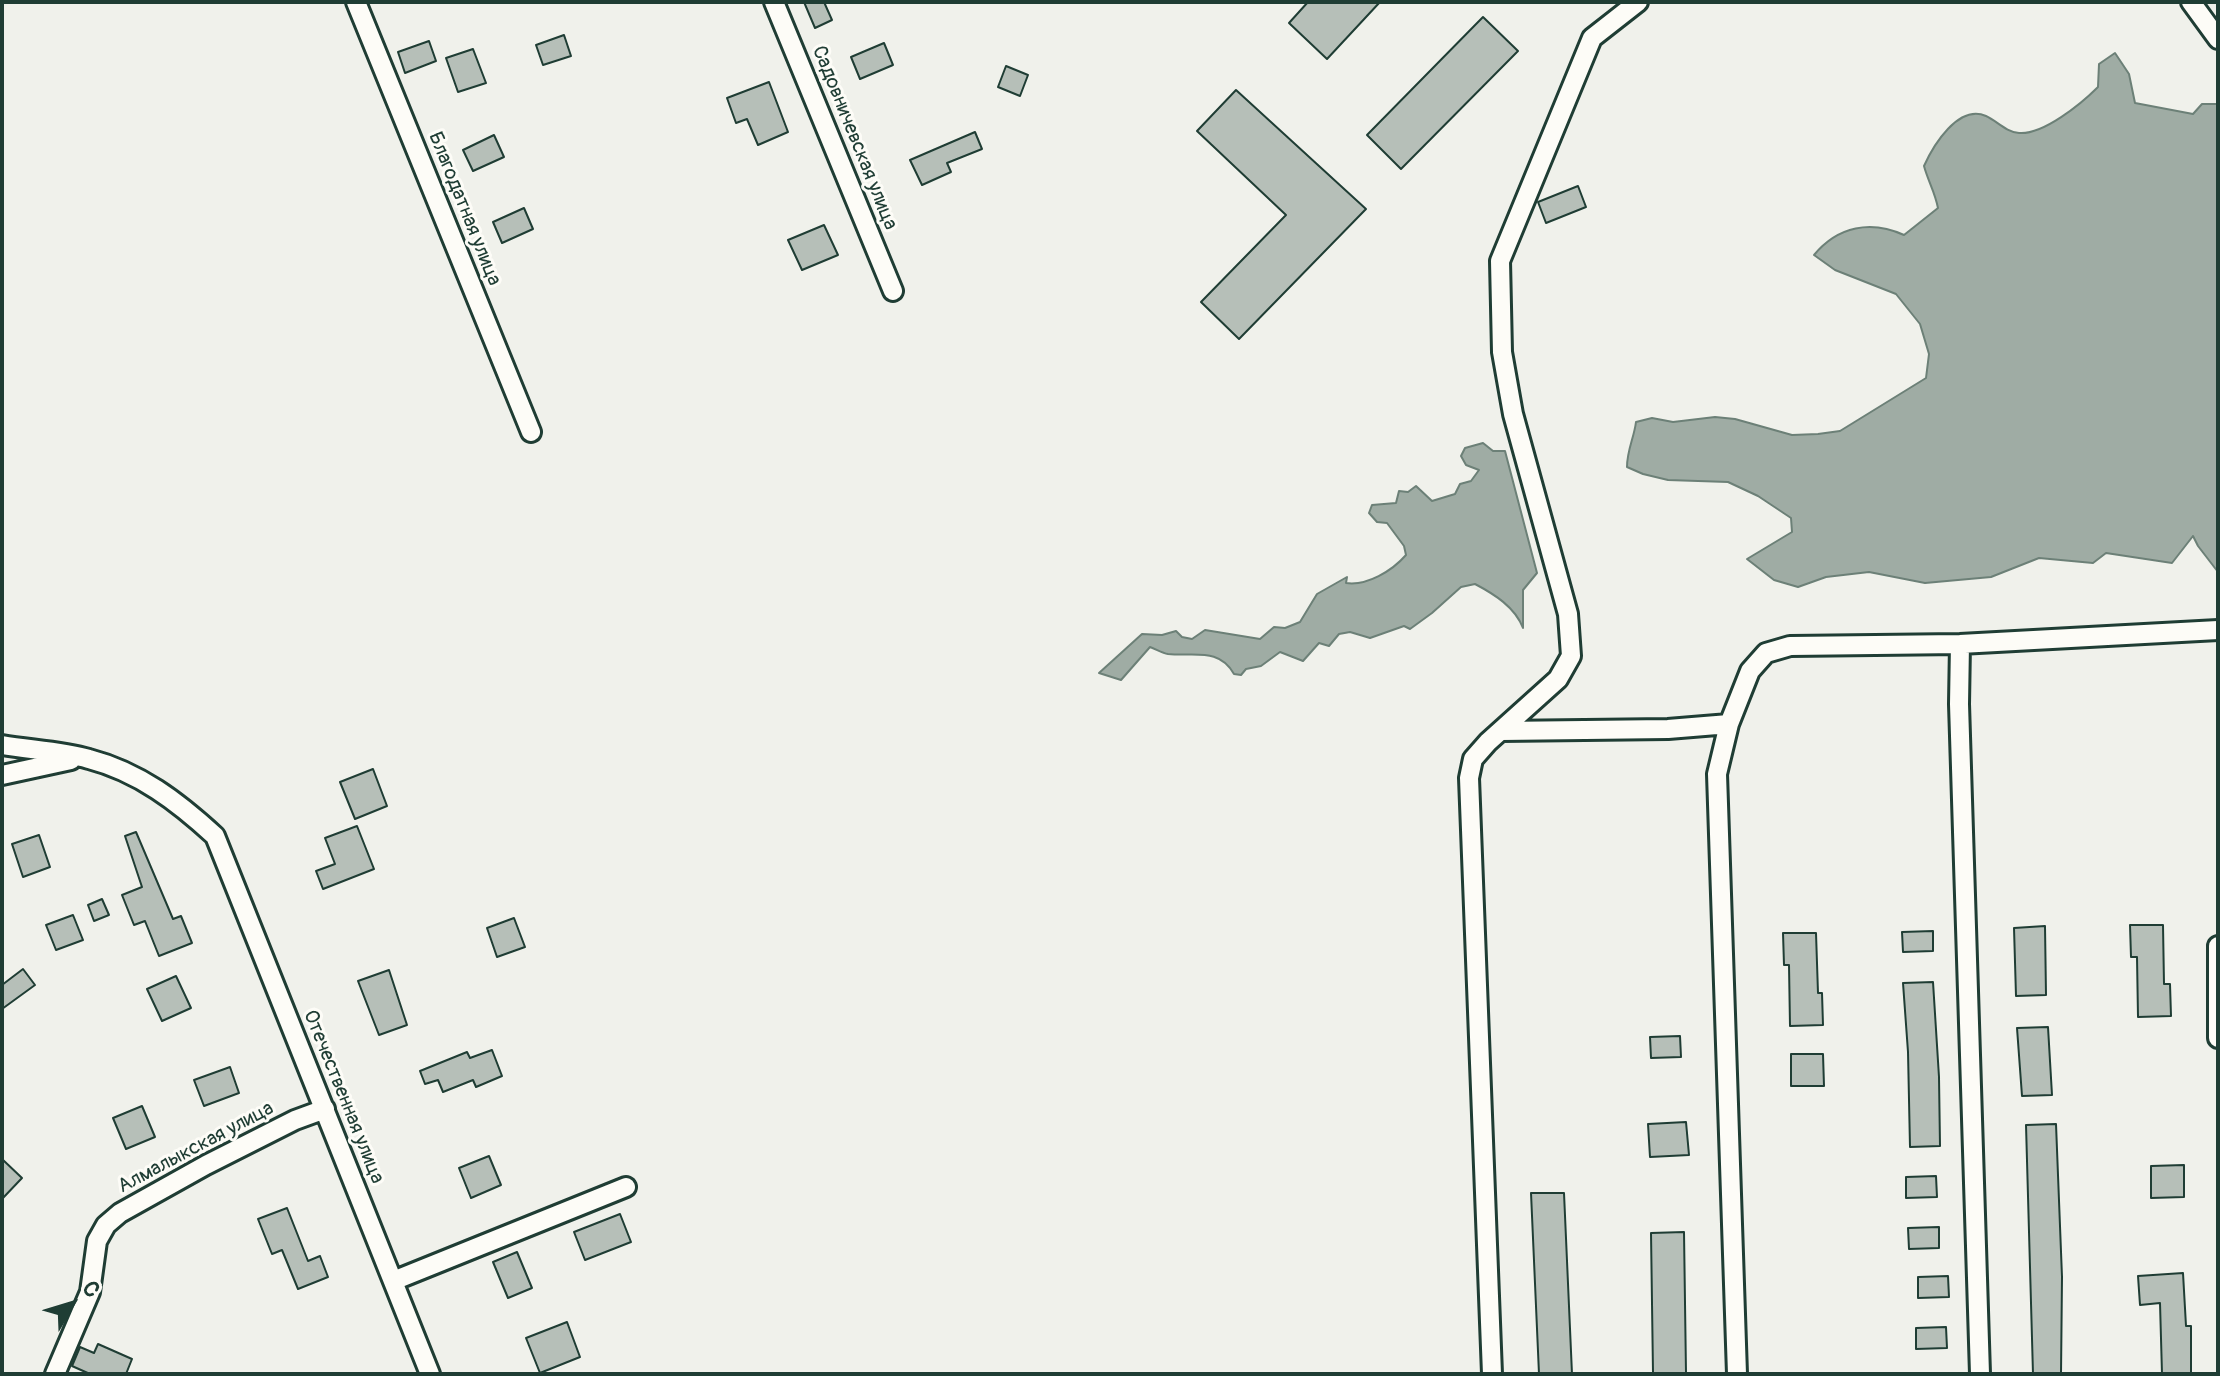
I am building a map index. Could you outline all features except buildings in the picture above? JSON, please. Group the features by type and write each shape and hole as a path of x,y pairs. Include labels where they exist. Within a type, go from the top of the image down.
{"street":[{"name":"Благодатная улица","path":"356,2 531,432"},
{"name":"Садовничевская улица","path":"774,2 893,291"},
{"path":"1492,1374 1469,778 1473,759 1558,679 1571,656 1568,614 1513,414 1502,352 1500,261 1592,38 1638,2"},
{"path":"2191,2 2218,39"},
{"path":"1737,1374 1717,774 1729,724 1750,671 1766,653 1790,646 1960,644 2218,630"},
{"path":"1960,644 1959,704 1980,1374"},
{"path":"1501,731 1668,729 1729,724"},
{"path":"2,745 86,758"},
{"path":"2,775 86,758"},
{"name":"Отечественная улица","path":"86,758 116,767 157,788 215,836 430,1374"},
{"path":"2218,946 2218,1038"},
{"name":"Алмалыкская улица","path":"55,1374 90,1292 97,1241 106,1225 120,1213 206,1165 295,1120 325,1109"},
{"path":"393,1281 626,1187"}],"shaded area":[{"path":"2115,53 2129,74 2135,103 2193,114 2202,104 2218,104 2218,572 2193,536 2172,563 2106,553 2093,563 2039,558 1991,577 1925,583 1869,572 1826,577 1798,587 1774,580 1747,559 1792,532 1791,518 1758,496 1728,482 1668,480 1627,467 1636,422 1652,418 1673,422 1715,417 1735,419 1792,435 1840,431 1926,378 1929,354 1920,324 1896,294 1835,270 1814,255 1823,245 1856,228 1879,228 1904,235 1938,208 1924,166 1940,138 1956,121 1976,114 1986,116 2014,132 2039,129 2072,110 2098,87 2099,64"},
{"path":"1483,443 1493,451 1505,451 1537,573 1523,590 1523,628 1509,607 1475,584 1461,587 1410,629 1404,626 1370,638 1350,632 1339,634 1329,646 1319,643 1303,661 1280,652 1261,666 1246,669 1241,675 1234,674 1221,660 1213,657 1168,654 1150,647 1121,680 1099,673 1142,634 1162,635 1176,631 1182,637 1192,639 1205,630 1260,639 1274,627 1285,628 1300,622 1317,594 1347,577 1346,583 1362,582 1386,572 1406,555 1404,546 1387,523 1377,522 1369,513 1372,505 1396,503 1399,491 1408,492 1416,486 1432,501 1455,494 1460,484 1471,481 1479,470 1466,465 1461,456 1465,448"}]}
